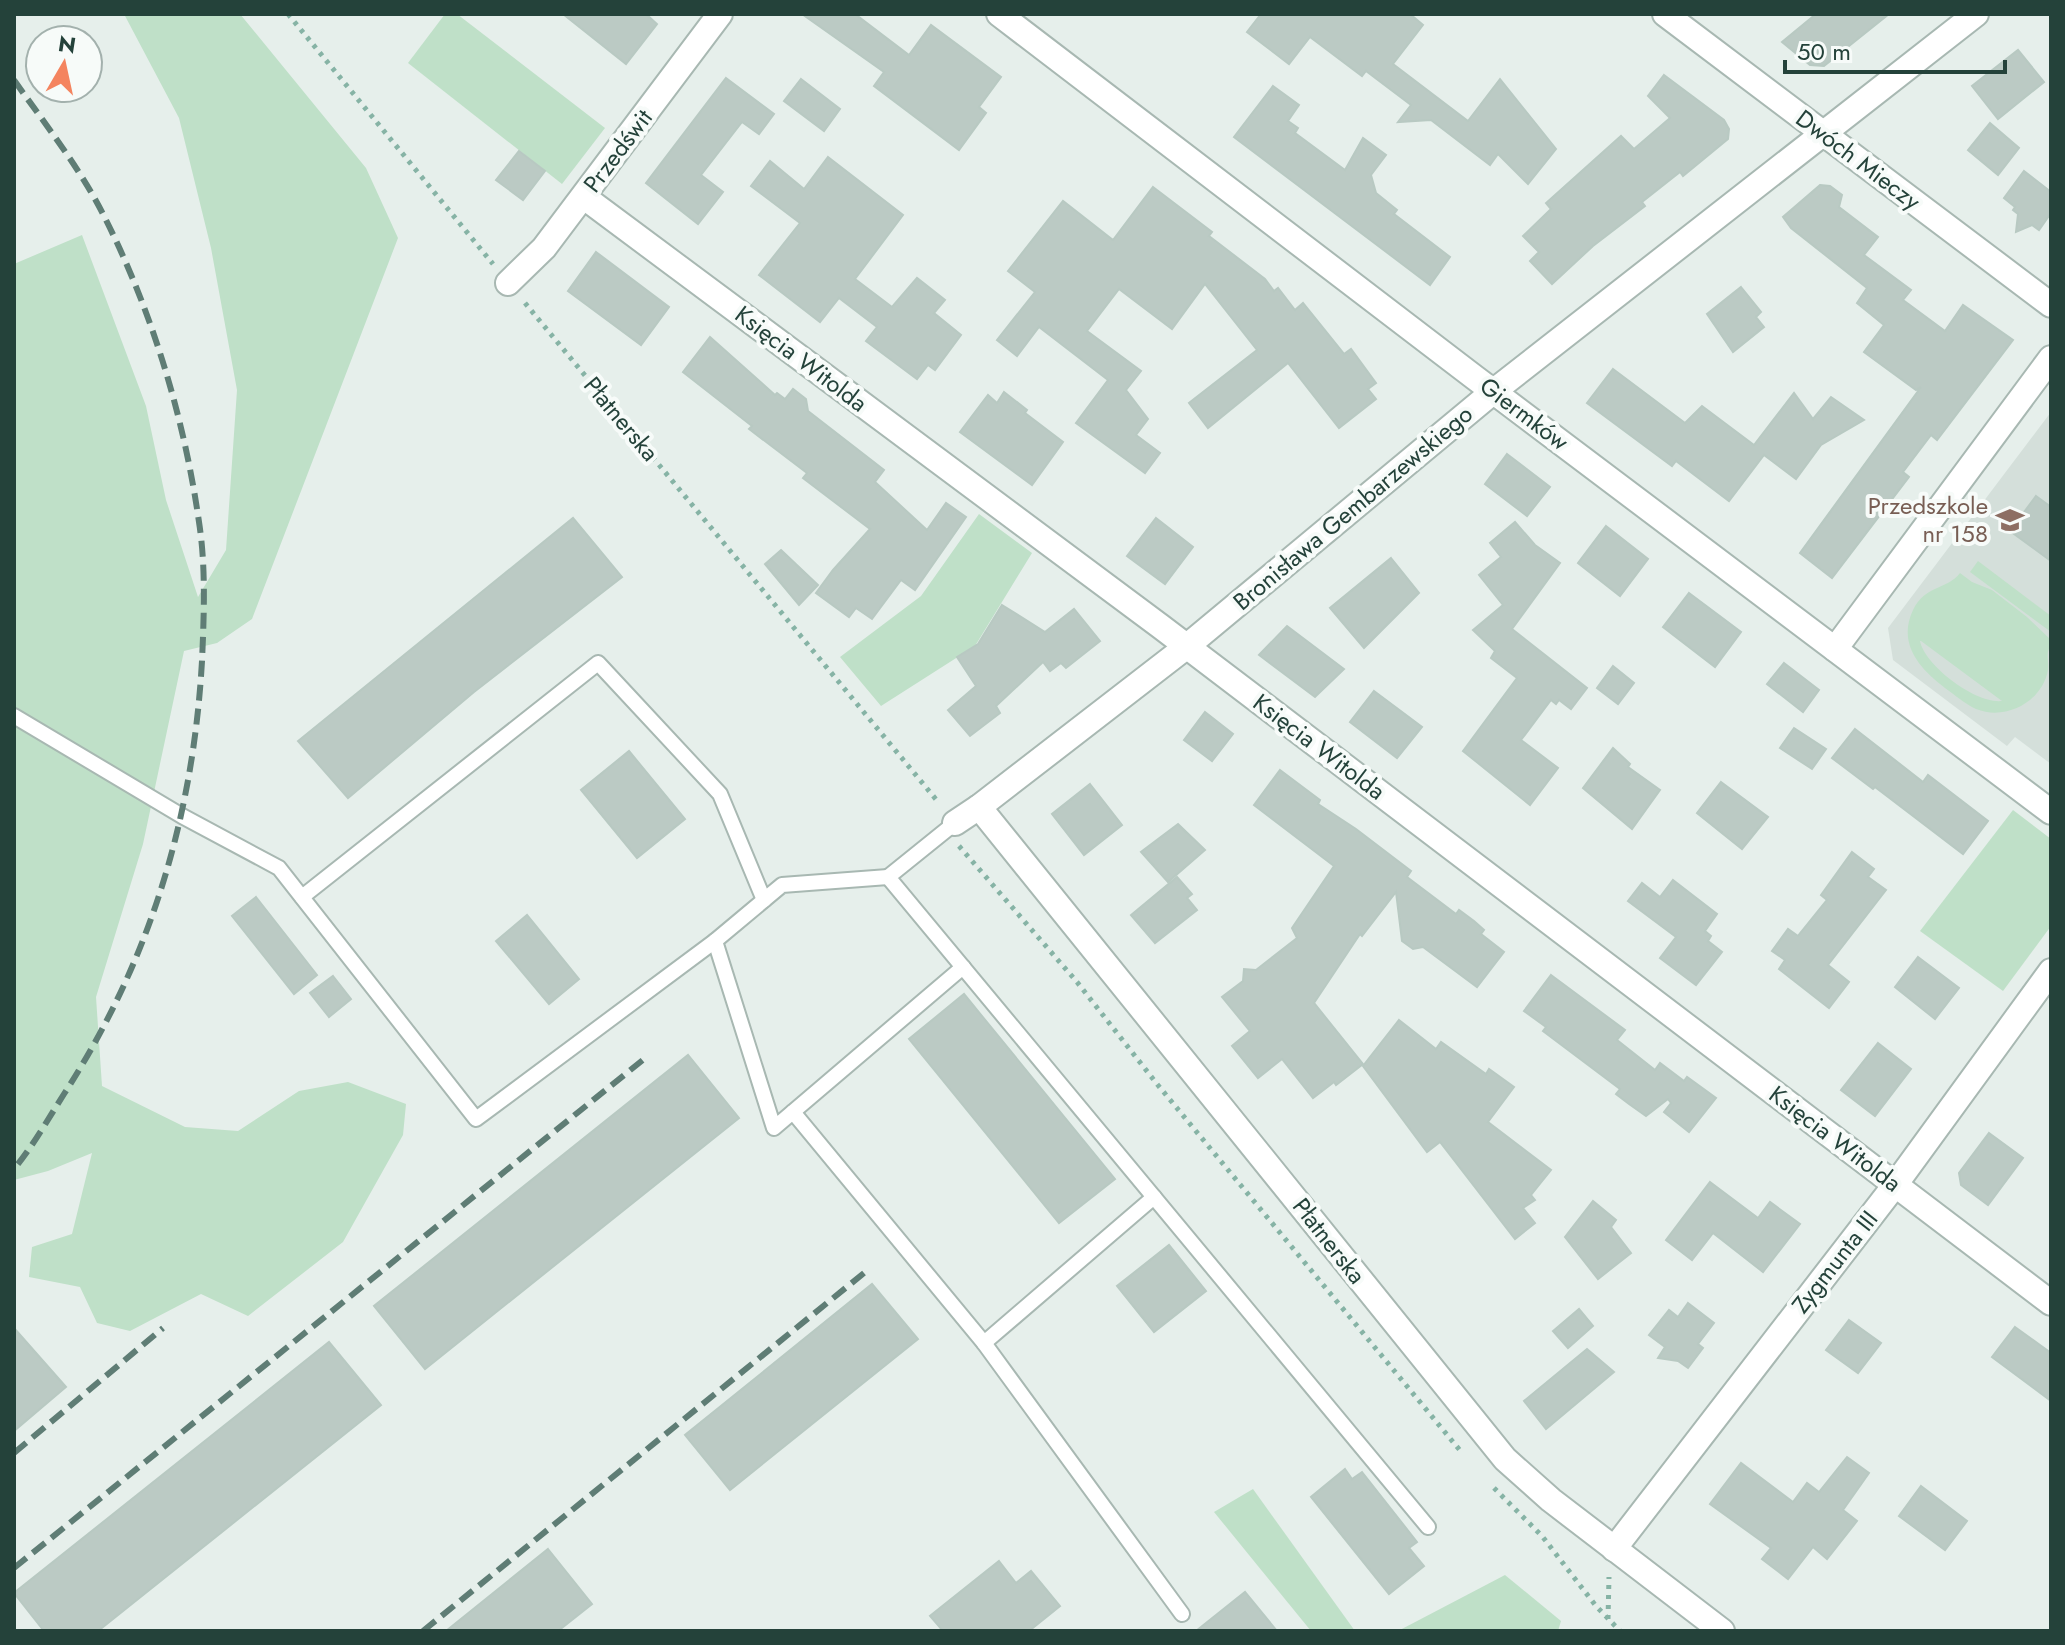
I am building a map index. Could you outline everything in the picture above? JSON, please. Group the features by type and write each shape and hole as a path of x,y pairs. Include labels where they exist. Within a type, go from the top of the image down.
{"street":[{"name":"Przedświt","path":"508,283 544,248 720,14"},
{"name":"Giermków","path":"999,14 2051,812"},
{"name":"Dwóch Mieczy","path":"1665,14 2051,305"},
{"name":"Bronisława Gembarzewskiego","path":"951,825 979,807 1186,647 1494,391 1976,14"},
{"name":"Księcia Witolda","path":"584,197 1186,647 2051,1303"},
{"path":"1835,649 2051,358"},
{"name":"Płatnerska","path":"979,807 1505,1459 1551,1500 1722,1631"},
{"name":"Zygmunta III","path":"1614,1549 1895,1185 2051,971"}],"lane":[{"path":"302,897 598,663 720,794 764,900"},
{"path":"14,716 182,816 279,868 476,1119 715,941 782,885 888,877 951,825"},
{"path":"888,877 1428,1527"},
{"path":"715,941 774,1128 963,967"},
{"path":"793,1112 984,1343 1182,1614"},
{"path":"984,1343 1154,1197"}],"path":[{"name":"Płatnerska","path":"288,14 951,825 957,843 1077,982 1157,1084 1469,1461"},
{"path":"1490,1483 1542,1536 1620,1631"},
{"path":"1608,1620 1609,1567 1614,1549"}],"shaded area":[{"name":"Przedszkole nr 158","path":"2051,412 2051,764 2015,737 2007,746 1893,660 1888,628"}],"green space":[{"path":"124,14 240,14 366,168 398,238 252,619 217,643 184,651 143,844 96,997 102,1086 185,1127 238,1131 299,1091 348,1082 406,1104 403,1135 343,1242 248,1316 201,1294 130,1331 97,1323 80,1287 29,1277 32,1247 72,1234 92,1153 48,1171 14,1180 14,264 82,235 146,406 166,500 198,597 226,550 237,390 211,248 179,118"},
{"path":"445,14 457,14 605,128 562,184 408,63"},
{"path":"979,514 1032,553 975,646 881,706 840,657 921,596"},
{"path":"1978,561 2051,616 2051,632 1970,572"},
{"path":"1960,573 1992,590 2051,640 2044,681 2030,700 2021,706 1999,712 1976,709 1936,681 1914,655 1908,634 1913,610 1924,596","holes":["1920,641 2002,701 1979,696 1953,682 1931,661"]},
{"path":"2013,810 2051,839 2051,926 2003,991 1920,931"},
{"path":"1253,1489 1355,1631 1311,1631 1214,1512"},
{"path":"1505,1575 1561,1621 1558,1631 1398,1631"}],"building":[{"path":"563,14 646,14 657,24 626,64"},
{"path":"802,14 855,14 909,55 931,25 1001,77 979,107 986,113 959,150 874,86 884,72"},
{"path":"1261,14 1410,14 1423,25 1393,64 1468,121 1500,79 1556,149 1528,184 1498,154 1490,165 1431,120 1398,122 1411,105 1366,71 1362,76 1310,37 1289,64 1247,32"},
{"path":"1816,14 1889,14 1824,66 1810,65 1782,42"},
{"path":"2018,50 2044,82 1998,119 1972,86"},
{"path":"1664,75 1724,120 1729,129 1728,139 1683,176 1680,172 1642,202 1645,206 1593,246 1552,284 1530,261 1539,252 1523,236 1551,209 1546,203 1621,136 1634,149 1670,118 1648,96"},
{"path":"726,78 774,114 759,134 742,122 701,175 723,192 698,224 646,183"},
{"path":"801,79 840,109 824,131 784,101"},
{"path":"1273,86 1299,105 1288,121 1298,128 1295,133 1345,170 1363,138 1386,155 1371,175 1376,193 1397,210 1394,214 1450,257 1430,285 1234,137"},
{"path":"1990,123 2019,148 1998,175 1968,150"},
{"path":"519,151 545,171 523,200 496,180"},
{"path":"828,157 903,215 855,279 892,307 917,278 945,300 934,313 961,335 935,370 928,365 917,379 866,341 877,327 839,298 820,322 759,275 800,223 751,186 770,161 804,189"},
{"path":"2024,171 2051,192 2051,213 2039,230 2032,225 2016,232 2018,214 2004,198"},
{"path":"1820,185 1830,186 1842,195 1839,207 1878,237 1864,255 1911,290 1903,300 1945,331 1963,305 2013,340 1937,440 1931,435 1903,472 1909,477 1832,578 1800,553 1921,387 1916,390 1864,352 1884,325 1857,303 1867,288 1791,228 1783,217"},
{"path":"1153,187 1212,232 1209,236 1265,279 1274,291 1278,288 1295,310 1303,303 1344,354 1351,349 1376,383 1368,389 1376,399 1339,428 1288,363 1208,428 1189,403 1257,350 1205,284 1172,329 1119,289 1087,331 1141,371 1126,390 1148,419 1136,435 1160,453 1145,473 1076,423 1108,380 1039,327 1017,356 997,340 1035,292 1008,271 1063,201 1113,240"},
{"path":"596,252 669,307 641,345 568,291"},
{"path":"1741,287 1761,312 1756,317 1764,327 1733,352 1707,314"},
{"path":"710,337 775,395 777,393 785,399 793,389 806,399 808,411 884,470 875,482 927,530 946,503 966,517 915,590 901,580 872,619 856,608 849,617 816,593 870,529 803,478 807,473 749,429 752,426 683,372"},
{"path":"1613,369 1685,423 1702,406 1754,445 1794,393 1813,419 1831,397 1864,420 1821,445 1796,479 1764,455 1729,501 1676,461 1672,466 1587,403"},
{"path":"1004,392 1027,410 1025,413 1063,442 1032,485 960,432 988,395 997,403"},
{"path":"1507,454 1550,487 1527,516 1485,484"},
{"path":"2036,496 2051,507 2051,561 2010,531"},
{"path":"573,518 622,577 474,692 348,798 298,741"},
{"path":"1156,518 1193,547 1165,584 1127,556"},
{"path":"1515,522 1535,545 1560,563 1512,629 1587,688 1571,709 1559,700 1556,704 1551,700 1521,740 1558,768 1530,805 1463,751 1517,678 1491,658 1495,651 1473,630 1503,605 1479,575 1501,557 1490,543"},
{"path":"1606,526 1648,559 1620,596 1578,563"},
{"path":"781,550 818,585 799,605 765,564"},
{"path":"1391,558 1419,593 1364,648 1330,608"},
{"path":"1689,593 1741,632 1715,667 1663,627"},
{"path":"1002,605 1045,632 1074,609 1100,641 1066,668 1061,663 1050,671 1043,662 996,706 1000,713 970,736 948,710 976,686 957,657 978,644"},
{"path":"1287,626 1344,669 1315,697 1259,655"},
{"path":"1784,663 1819,690 1803,712 1767,684"},
{"path":"1613,666 1634,683 1618,704 1597,688"},
{"path":"1374,691 1422,727 1397,758 1350,722"},
{"path":"1205,712 1233,734 1212,761 1184,740"},
{"path":"1794,728 1826,749 1812,769 1780,748"},
{"path":"1855,729 1923,782 1928,775 1988,821 1963,854 1832,758"},
{"path":"1613,748 1630,764 1628,767 1660,790 1632,829 1583,788"},
{"path":"629,751 685,819 637,858 581,790"},
{"path":"1280,770 1320,800 1318,804 1411,871 1407,877 1456,914 1459,910 1474,921 1484,930 1481,934 1504,952 1477,987 1423,947 1413,949 1402,941 1396,892 1362,936 1360,934 1314,1003 1363,1064 1313,1098 1282,1059 1258,1078 1232,1046 1250,1031 1222,997 1243,981 1244,969 1256,970 1297,938 1292,928 1334,866 1254,805"},
{"path":"1721,782 1768,817 1742,849 1697,813"},
{"path":"1090,784 1122,825 1084,855 1052,814"},
{"path":"1178,824 1205,850 1168,882 1141,852"},
{"path":"1852,852 1874,869 1868,877 1886,890 1828,965 1849,982 1829,1008 1779,969 1785,960 1772,951 1788,929 1798,936 1827,900 1821,895"},
{"path":"1177,877 1192,894 1187,898 1197,910 1155,943 1131,915"},
{"path":"1673,880 1717,914 1705,931 1711,936 1708,941 1722,952 1696,985 1660,958 1676,937 1628,901 1642,883 1660,897"},
{"path":"256,897 317,975 294,994 232,916"},
{"path":"527,915 579,979 549,1004 496,941"},
{"path":"1918,957 1959,988 1935,1019 1895,987"},
{"path":"1551,975 1625,1030 1617,1040 1655,1070 1660,1063 1684,1081 1687,1077 1716,1098 1689,1132 1664,1112 1671,1103 1668,1099 1646,1116 1616,1094 1620,1089 1543,1031 1546,1027 1524,1011"},
{"path":"333,976 351,999 329,1017 310,993"},
{"path":"964,994 1115,1179 1059,1223 909,1039"},
{"path":"1399,1020 1436,1049 1441,1042 1486,1074 1489,1069 1514,1087 1488,1122 1551,1170 1531,1195 1535,1200 1523,1208 1535,1223 1515,1239 1440,1142 1427,1152 1363,1066"},
{"path":"1878,1043 1911,1069 1875,1116 1841,1090"},
{"path":"688,1055 739,1118 425,1369 374,1306"},
{"path":"1989,1133 2023,1158 1988,1205 1961,1185 1959,1173"},
{"path":"1710,1182 1758,1218 1770,1202 1800,1224 1763,1272 1713,1233 1692,1260 1666,1240"},
{"path":"1593,1201 1616,1220 1611,1227 1631,1253 1598,1279 1565,1237"},
{"path":"1169,1245 1206,1291 1154,1332 1117,1286"},
{"path":"872,1284 918,1339 730,1490 685,1435"},
{"path":"1688,1303 1714,1323 1698,1344 1703,1348 1688,1368 1678,1361 1658,1358 1665,1347 1649,1335 1669,1310 1678,1317"},
{"path":"1579,1309 1593,1326 1568,1348 1553,1331"},
{"path":"1849,1320 1881,1343 1858,1373 1826,1350"},
{"path":"2015,1327 2051,1353 2051,1401 1992,1357"},
{"path":"14,1328 66,1387 14,1431"},
{"path":"329,1342 381,1405 98,1631 44,1631 14,1593"},
{"path":"1587,1349 1614,1372 1546,1429 1524,1401"},
{"path":"1847,1457 1869,1473 1843,1510 1857,1521 1827,1559 1813,1547 1788,1579 1762,1559 1771,1548 1710,1504 1741,1463 1793,1502 1807,1483 1819,1492"},
{"path":"1345,1469 1352,1479 1362,1472 1417,1542 1409,1548 1424,1566 1389,1594 1311,1497"},
{"path":"1921,1486 1967,1521 1945,1550 1899,1516"},
{"path":"548,1549 592,1604 558,1631 446,1631"},
{"path":"999,1561 1016,1583 1031,1571 1060,1606 1029,1631 943,1631 930,1616"},
{"path":"1245,1592 1277,1631 1196,1631"}],"railway":[{"path":"14,80 95,198 137,289 164,365 185,443 201,539 204,591 202,661 189,776 162,886 121,992 94,1044 14,1169"},
{"path":"14,1568 644,1059"},
{"path":"423,1631 864,1273"},
{"path":"14,1453 163,1328"}],"place":[{"name":"Przedszkole nr 158","path":"2010,520"}]}
